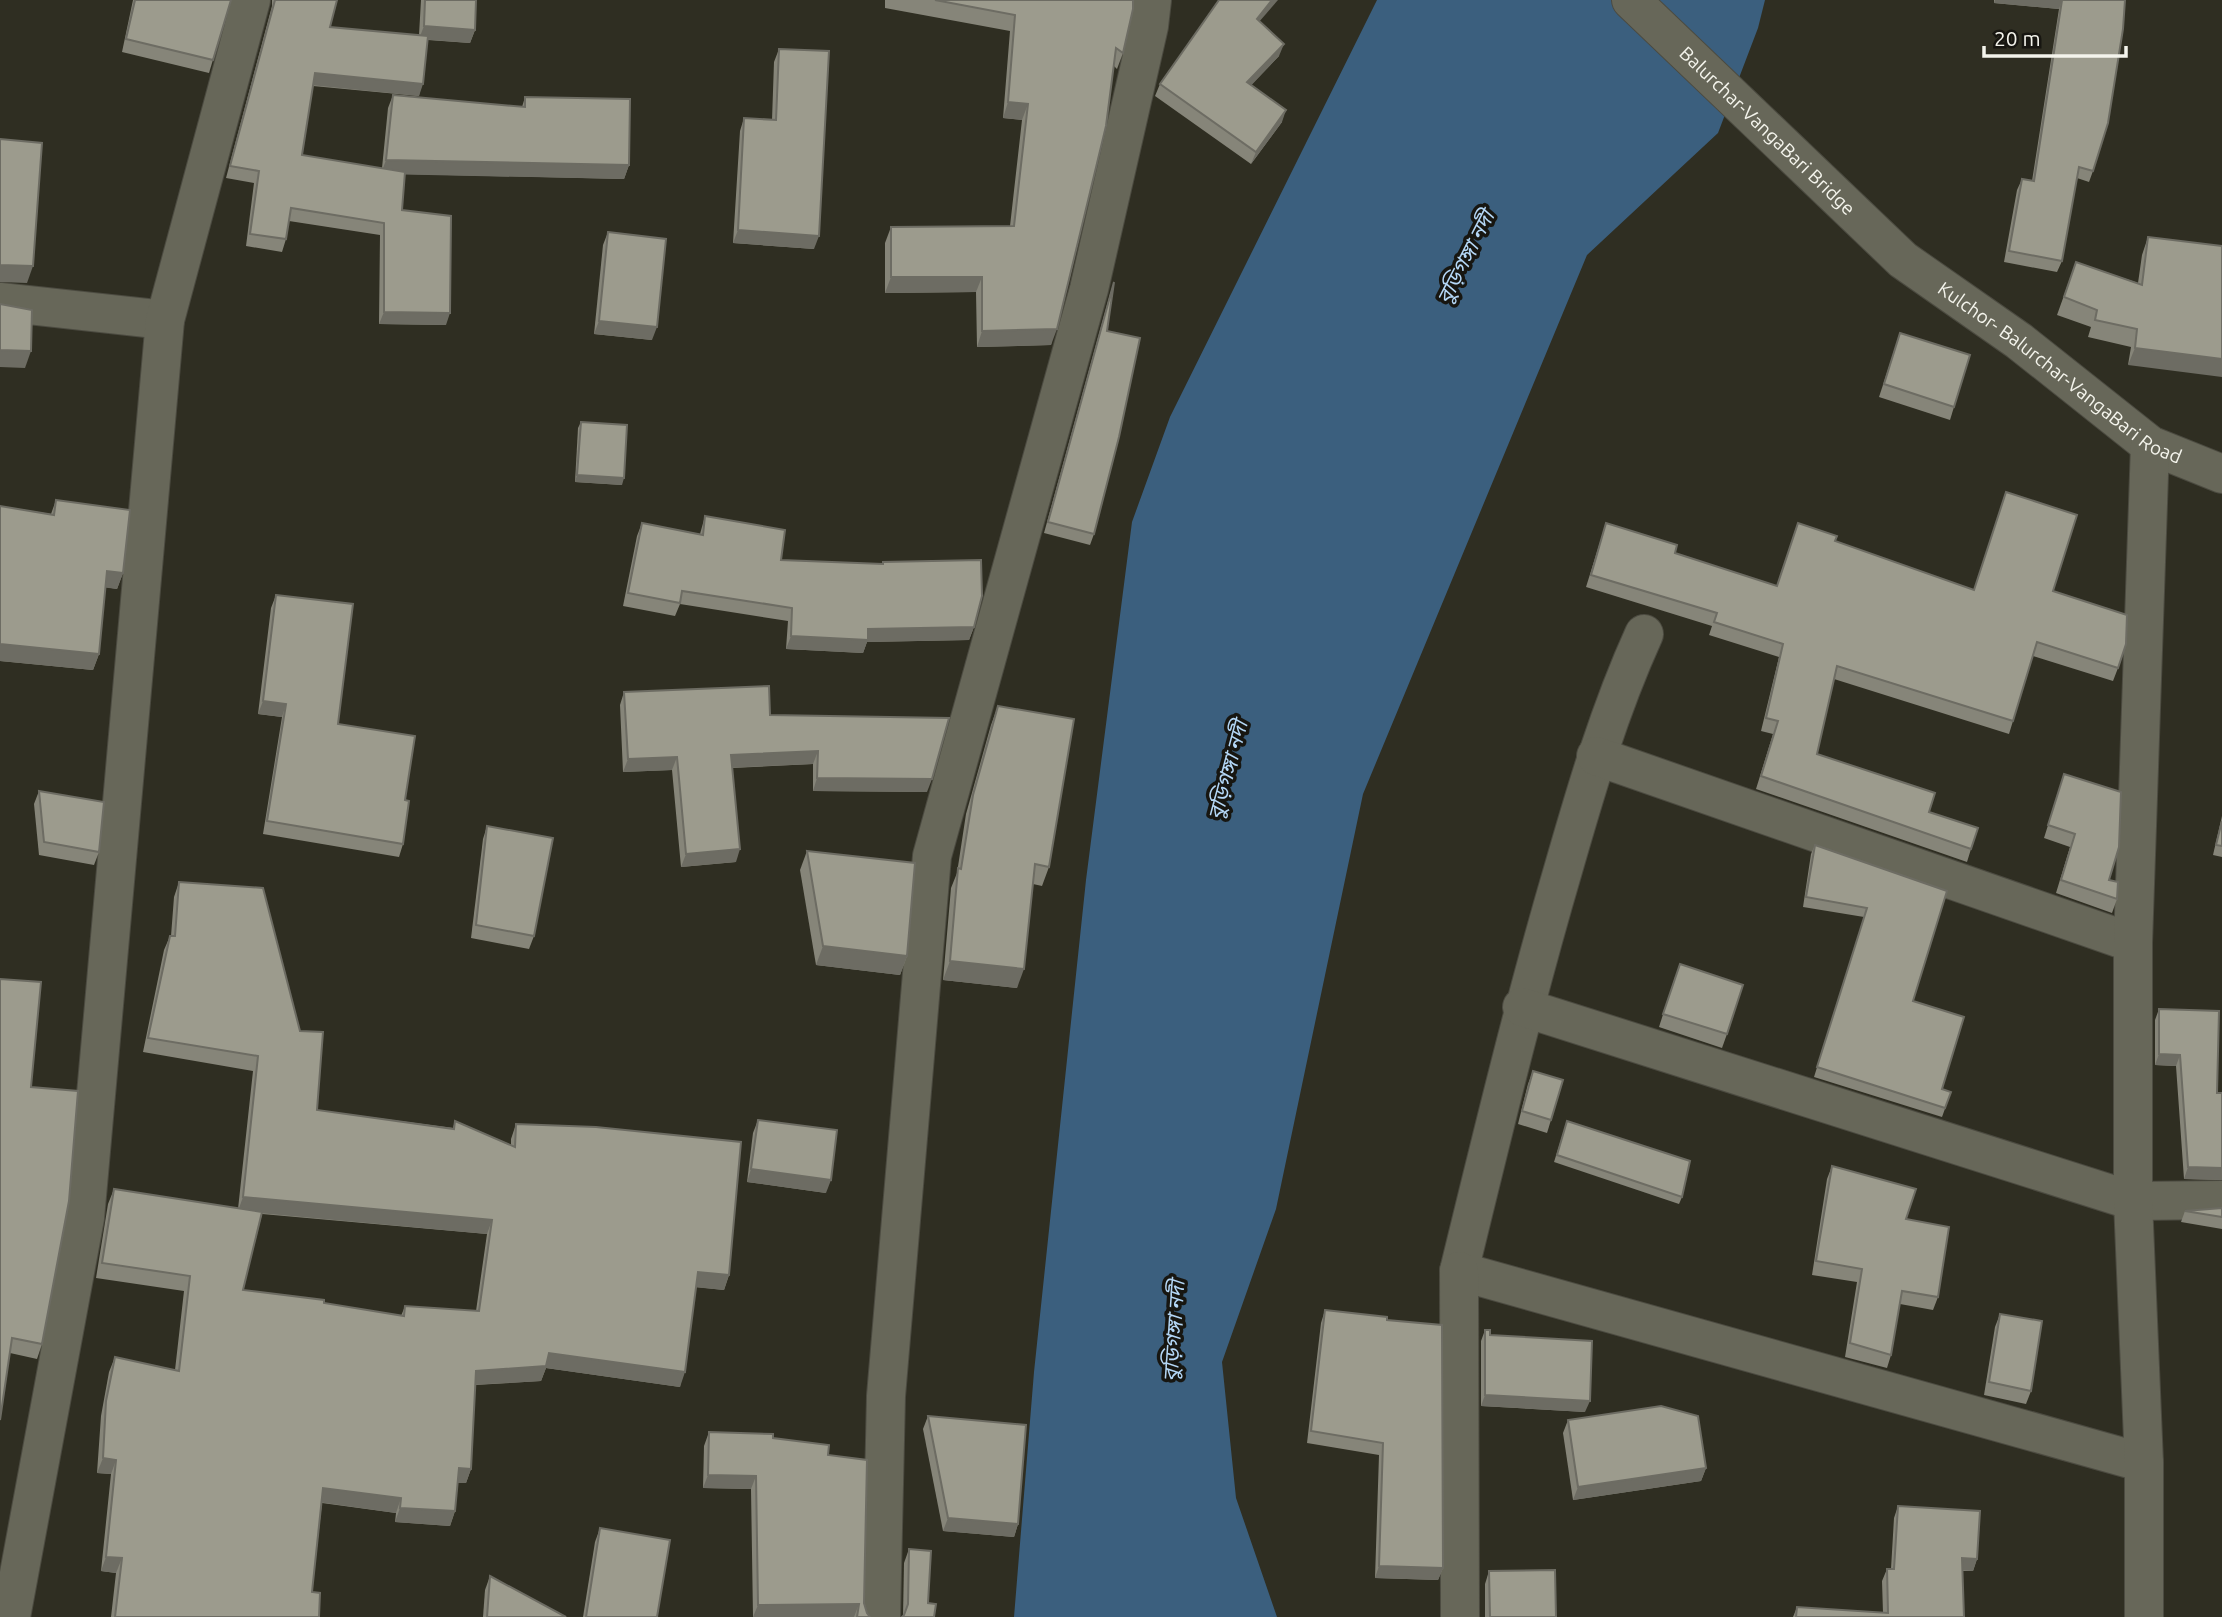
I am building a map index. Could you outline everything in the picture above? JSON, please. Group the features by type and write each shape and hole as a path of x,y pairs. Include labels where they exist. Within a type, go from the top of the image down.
{"street":[{"path":"11,1617 85,1218 165,320 251,0"},
{"path":"881,1617 886,1396 932,856 1089,289 1149,26 1152,0"},
{"name":"Balurchar-VangaBari Bridge","path":"1631,0 1903,260"},
{"name":"Kulchor- Balurchar-VangaBari Road","path":"1903,260 2020,341 2150,445 2222,474"},
{"path":"0,302 165,320"},
{"path":"2144,1617 2144,1463 2133,1201 2133,943 2150,445"},
{"path":"1460,1617 1459,1271 1522,1007 1596,756 1623,681 1644,634"},
{"path":"1596,756 2133,943"},
{"path":"1522,1007 2133,1201 2222,1200"},
{"path":"1459,1271 2144,1463"}],"water":[{"name":"বুড়িগঙ্গা নদী","path":"1377,0 1765,0 1758,28 1718,133 1587,255 1363,794 1276,1209 1222,1362 1236,1498 1277,1617 1014,1617 1034,1372 1086,880 1132,522 1170,417"}],"building":[{"path":"135,0 231,0 213,60 126,39"},
{"path":"275,0 337,0 330,27 428,36 423,84 315,73 302,155 405,172 402,210 451,216 450,313 384,312 384,223 291,208 286,239 250,234 259,171 230,166"},
{"path":"425,0 476,0 475,30 424,26"},
{"path":"935,0 1133,0 1123,53 1116,48 1106,126 1057,329 982,331 982,277 891,277 891,227 1014,226 1028,104 1008,102 1015,15"},
{"path":"1219,0 1272,0 1257,19 1284,44 1247,82 1286,110 1256,152 1160,84"},
{"path":"2062,0 2125,0 2108,123 2093,171 2079,167 2062,261 2009,251 2022,179 2034,181"},
{"path":"779,49 829,51 819,236 738,230 744,118 776,120"},
{"path":"393,95 525,107 525,97 630,99 629,165 386,160"},
{"path":"0,139 42,143 33,266 0,265"},
{"path":"608,232 666,239 657,327 599,321"},
{"path":"2148,237 2222,246 2222,359 2135,348 2137,329 2095,320 2097,310 2064,297 2076,262 2142,285"},
{"path":"1114,282 1107,331 1140,338 1119,437 1094,534 1048,522"},
{"path":"0,304 32,310 31,351 0,350"},
{"path":"1900,333 1970,355 1954,407 1884,384"},
{"path":"581,422 627,425 624,478 577,475"},
{"path":"2006,492 2077,515 2053,591 2127,615 2126,644 2118,668 2037,642 2013,721 1837,666 1817,754 1935,793 1929,812 1978,828 1971,849 1761,776 1778,721 1766,718 1783,644 1714,622 1717,613 1591,575 1606,523 1677,545 1675,553 1777,586 1798,523 1837,536 1835,541 1974,590"},
{"path":"56,500 130,510 123,573 107,571 99,654 0,644 0,506 54,515"},
{"path":"705,516 785,530 781,560 883,564 981,560 982,596 974,627 868,629 868,640 791,636 792,608 682,591 680,603 628,593 642,523 703,535"},
{"path":"276,595 353,604 338,724 415,736 405,800 409,801 403,844 267,821 286,704 263,701"},
{"path":"769,686 770,715 949,718 932,779 817,778 818,751 731,755 740,849 686,854 677,757 628,759 624,692"},
{"path":"998,706 1074,719 1049,867 1035,864 1024,969 950,961 958,868 961,869 973,795"},
{"path":"2064,774 2121,792 2119,847 2109,880 2118,882 2117,899 2061,880 2075,834 2048,825"},
{"path":"39,791 104,802 99,852 44,842"},
{"path":"2222,821 2222,846 2216,845"},
{"path":"487,826 553,838 534,936 476,925"},
{"path":"1815,845 1947,891 1913,1001 1964,1017 1942,1089 1951,1092 1945,1108 1817,1067 1867,908 1806,897"},
{"path":"807,851 915,863 907,956 823,946"},
{"path":"179,882 263,888 300,1031 323,1032 317,1110 454,1129 455,1121 515,1147 516,1124 596,1127 741,1142 729,1275 698,1272 685,1372 549,1353 546,1366 476,1371 471,1469 459,1468 455,1511 400,1508 401,1498 323,1488 312,1592 320,1593 319,1617 115,1617 122,1558 106,1557 116,1460 103,1458 106,1401 115,1357 179,1371 190,1276 102,1263 114,1189 262,1212 243,1290 324,1300 324,1303 404,1316 405,1306 479,1311 492,1220 243,1197 258,1056 148,1038 170,936 175,936"},
{"path":"1680,964 1743,985 1727,1034 1663,1014"},
{"path":"0,979 41,982 31,1087 78,1091 69,1201 42,1344 12,1338 0,1420"},
{"path":"2159,1009 2219,1011 2217,1093 2222,1093 2222,1168 2188,1167 2180,1055 2159,1054"},
{"path":"1533,1071 1563,1080 1551,1120 1522,1111"},
{"path":"758,1120 837,1130 831,1180 751,1169"},
{"path":"1567,1121 1690,1161 1682,1197 1557,1155"},
{"path":"1832,1166 1916,1189 1906,1219 1949,1227 1938,1297 1902,1291 1891,1355 1850,1343 1862,1269 1816,1261"},
{"path":"2222,1208 2222,1217 2185,1211"},
{"path":"1325,1310 1442,1325 1443,1568 1379,1566 1383,1443 1311,1431"},
{"path":"2000,1314 2042,1321 2031,1391 1989,1382"},
{"path":"1485,1330 1490,1330 1490,1335 1592,1341 1590,1401 1485,1395"},
{"path":"1661,1406 1698,1416 1706,1468 1578,1487 1568,1420"},
{"path":"928,1416 1026,1425 1018,1524 948,1518"},
{"path":"709,1432 773,1434 773,1438 829,1445 828,1455 867,1460 864,1603 870,1617 857,1617 859,1604 758,1605 756,1476 708,1475"},
{"path":"1898,1506 1980,1511 1977,1559 1962,1558 1964,1617 1796,1617 1797,1607 1888,1613 1887,1569 1894,1569"},
{"path":"600,1528 670,1540 657,1617 586,1617"},
{"path":"909,1549 931,1551 928,1603 936,1604 934,1617 902,1617 908,1604"},
{"path":"1555,1570 1556,1617 1490,1617 1489,1571"},
{"path":"490,1576 566,1617 487,1617"}]}
